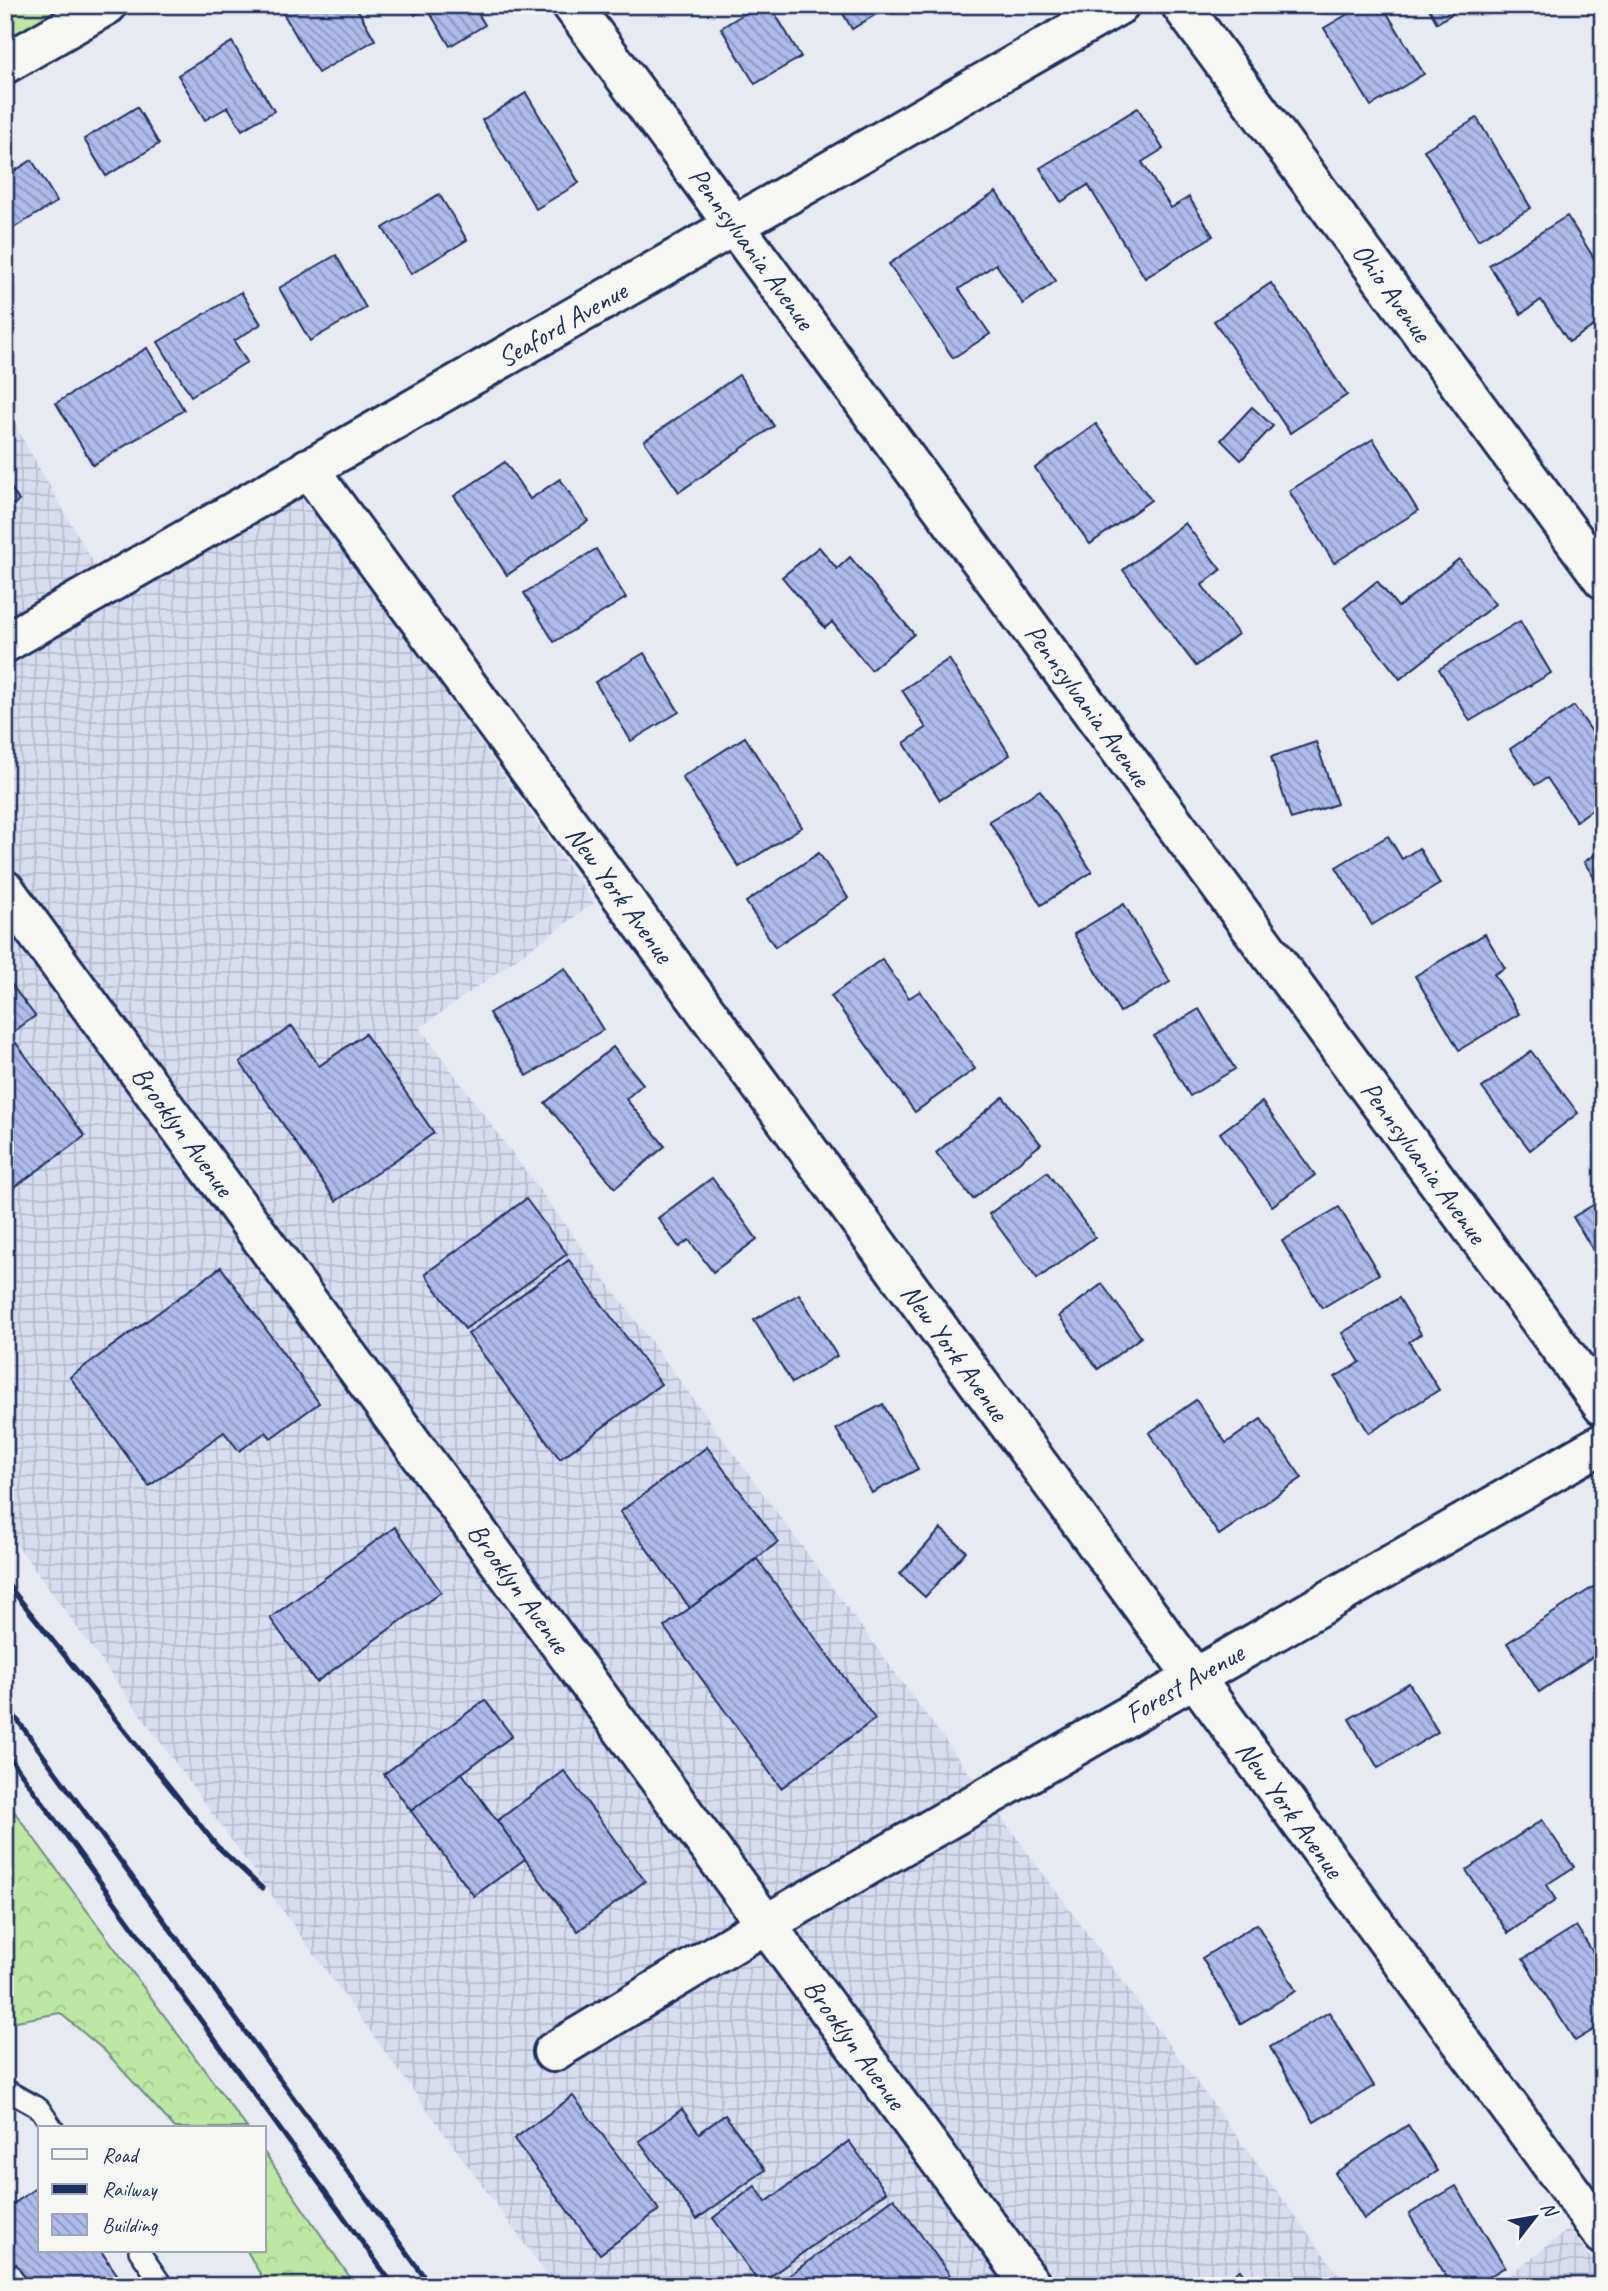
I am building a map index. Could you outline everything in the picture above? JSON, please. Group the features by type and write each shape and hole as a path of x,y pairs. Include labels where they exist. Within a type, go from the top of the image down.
{"street":[{"path":"5,64 107,5"},
{"name":"Pennsylvania Avenue","path":"572,5 1603,1406"},
{"name":"Seaford Avenue","path":"5,643 1119,5"},
{"name":"Ohio Avenue","path":"1181,5 1603,579"},
{"name":"New York Avenue","path":"308,468 1603,2235"},
{"name":"Brooklyn Avenue","path":"5,890 1032,2286"},
{"name":"Forest Avenue","path":"553,2052 766,1924 1603,1443"}],"lane":[{"path":"5,2089 40,2109 53,2126"},
{"path":"140,2252 163,2286"}],"shaded area":[{"path":"5,408 113,597 294,480 594,903 420,1028 1347,2286 555,2286 5,1528"},
{"path":"1569,2229 1603,2275 1603,2286 1495,2286"}],"green space":[{"path":"5,5 88,5 5,53"},
{"path":"5,1799 246,2126 173,2126 105,2051 60,2013 5,2023"},
{"path":"266,2155 356,2286 267,2286 248,2252 266,2252"}],"building":[{"path":"296,5 355,5 375,40 318,73 283,13"},
{"path":"409,5 473,5 485,25 450,46 427,8 415,15"},
{"path":"758,5 770,5 801,57 755,84 721,28"},
{"path":"838,5 891,5 852,29"},
{"path":"1363,5 1382,5 1424,74 1371,106 1324,28"},
{"path":"1427,5 1466,5 1437,23"},
{"path":"232,42 274,111 242,130 228,107 205,120 178,75"},
{"path":"526,93 579,183 536,209 482,120"},
{"path":"137,107 159,144 106,176 84,139"},
{"path":"1138,108 1163,149 1142,162 1171,208 1189,197 1213,236 1145,278 1088,185 1061,202 1040,168"},
{"path":"1477,118 1531,208 1478,240 1424,150"},
{"path":"32,160 57,202 5,233 5,177"},
{"path":"996,192 1056,281 1023,304 996,264 959,289 990,334 953,358 889,264"},
{"path":"439,194 467,240 411,274 383,228"},
{"path":"1567,216 1603,272 1603,320 1569,342 1541,300 1521,314 1489,265"},
{"path":"336,255 366,308 310,341 279,288"},
{"path":"1271,283 1347,395 1290,433 1214,321"},
{"path":"241,292 261,324 234,341 247,362 191,396 158,342"},
{"path":"147,348 184,410 93,465 56,403"},
{"path":"739,375 774,426 679,492 644,441"},
{"path":"1252,407 1273,426 1241,460 1221,440"},
{"path":"1096,424 1151,500 1090,544 1035,468"},
{"path":"1373,439 1418,511 1334,563 1289,491"},
{"path":"505,462 530,499 560,479 588,521 507,575 454,496"},
{"path":"5,478 19,501 5,509"},
{"path":"1185,523 1221,570 1202,585 1238,634 1196,666 1123,570"},
{"path":"819,547 837,569 850,557 914,634 871,670 832,622 825,628 782,577"},
{"path":"596,549 626,598 554,642 524,593"},
{"path":"1459,559 1495,604 1400,679 1344,608 1377,581 1398,607"},
{"path":"1520,621 1551,673 1470,721 1439,669"},
{"path":"644,653 679,712 631,741 595,682"},
{"path":"949,659 1010,755 940,800 904,743 926,728 902,690"},
{"path":"1574,706 1603,747 1603,802 1576,821 1547,778 1535,785 1510,749"},
{"path":"745,737 802,827 739,867 682,777"},
{"path":"1316,742 1337,804 1291,819 1271,757"},
{"path":"1040,790 1092,872 1041,905 989,821"},
{"path":"1388,836 1402,859 1419,848 1440,884 1372,925 1336,867"},
{"path":"1603,849 1603,891 1584,862"},
{"path":"819,853 848,898 775,947 746,902"},
{"path":"1124,904 1170,982 1120,1012 1074,934"},
{"path":"1485,934 1505,968 1494,974 1519,1014 1459,1050 1415,976"},
{"path":"882,959 909,998 920,991 975,1069 915,1112 831,996"},
{"path":"565,968 603,1030 527,1076 489,1013"},
{"path":"5,976 35,1016 5,1038"},
{"path":"1199,1009 1235,1069 1190,1096 1154,1036"},
{"path":"292,1026 319,1066 365,1034 434,1133 336,1201 240,1062"},
{"path":"16,1043 85,1136 5,1194 5,1051"},
{"path":"613,1047 643,1084 626,1099 665,1146 615,1188 545,1103"},
{"path":"1531,1051 1578,1113 1530,1150 1482,1088"},
{"path":"1003,1097 1041,1144 973,1199 936,1153"},
{"path":"1262,1102 1315,1175 1272,1206 1220,1133"},
{"path":"1047,1172 1095,1237 1037,1279 989,1214"},
{"path":"712,1178 757,1239 713,1272 689,1240 679,1247 658,1218"},
{"path":"526,1199 567,1254 465,1329 425,1274"},
{"path":"1603,1199 1603,1267 1573,1217"},
{"path":"1339,1207 1379,1274 1322,1308 1282,1241"},
{"path":"569,1260 661,1384 560,1459 468,1334"},
{"path":"221,1267 319,1403 271,1438 266,1432 239,1451 224,1432 149,1486 70,1377"},
{"path":"1102,1284 1141,1337 1098,1369 1059,1316"},
{"path":"799,1294 837,1356 792,1383 754,1320"},
{"path":"1399,1298 1421,1334 1409,1342 1439,1390 1369,1433 1335,1377 1360,1362 1342,1333"},
{"path":"1196,1400 1226,1443 1261,1419 1302,1478 1219,1535 1149,1433"},
{"path":"883,1404 918,1469 872,1493 836,1429"},
{"path":"707,1447 778,1542 690,1608 620,1512"},
{"path":"395,1527 441,1592 316,1682 270,1618"},
{"path":"941,1529 966,1551 925,1597 900,1574"},
{"path":"757,1559 875,1719 781,1788 664,1627"},
{"path":"1593,1587 1603,1601 1603,1660 1598,1653 1539,1692 1507,1643"},
{"path":"1409,1683 1438,1732 1378,1768 1349,1719"},
{"path":"485,1700 512,1736 411,1811 384,1774"},
{"path":"564,1771 645,1881 578,1931 497,1821"},
{"path":"462,1773 525,1859 474,1896 411,1811"},
{"path":"1542,1820 1574,1867 1546,1885 1556,1900 1508,1933 1466,1870"},
{"path":"1257,1924 1296,1991 1241,2024 1202,1958"},
{"path":"1576,1926 1603,1968 1603,2024 1575,2041 1523,1959"},
{"path":"1329,2012 1374,2086 1314,2122 1270,2047"},
{"path":"573,2096 659,2210 600,2254 514,2139"},
{"path":"682,2109 699,2133 725,2115 765,2170 697,2219 639,2141"},
{"path":"1408,2125 1438,2171 1364,2219 1335,2173"},
{"path":"849,2141 886,2192 760,2284 713,2218 755,2186 766,2202"},
{"path":"38,2186 38,2252 102,2252 125,2286 31,2286 16,2264 10,2273 5,2273 5,2210"},
{"path":"1456,2186 1505,2267 1474,2286 1452,2286 1409,2214"},
{"path":"894,2198 958,2286 775,2286"},
{"path":"1240,2270 1252,2286 1220,2286"}],"railway":[{"path":"5,1581 217,1846 262,1888"},
{"path":"5,1703 431,2286"},
{"path":"5,1751 394,2286"}]}
